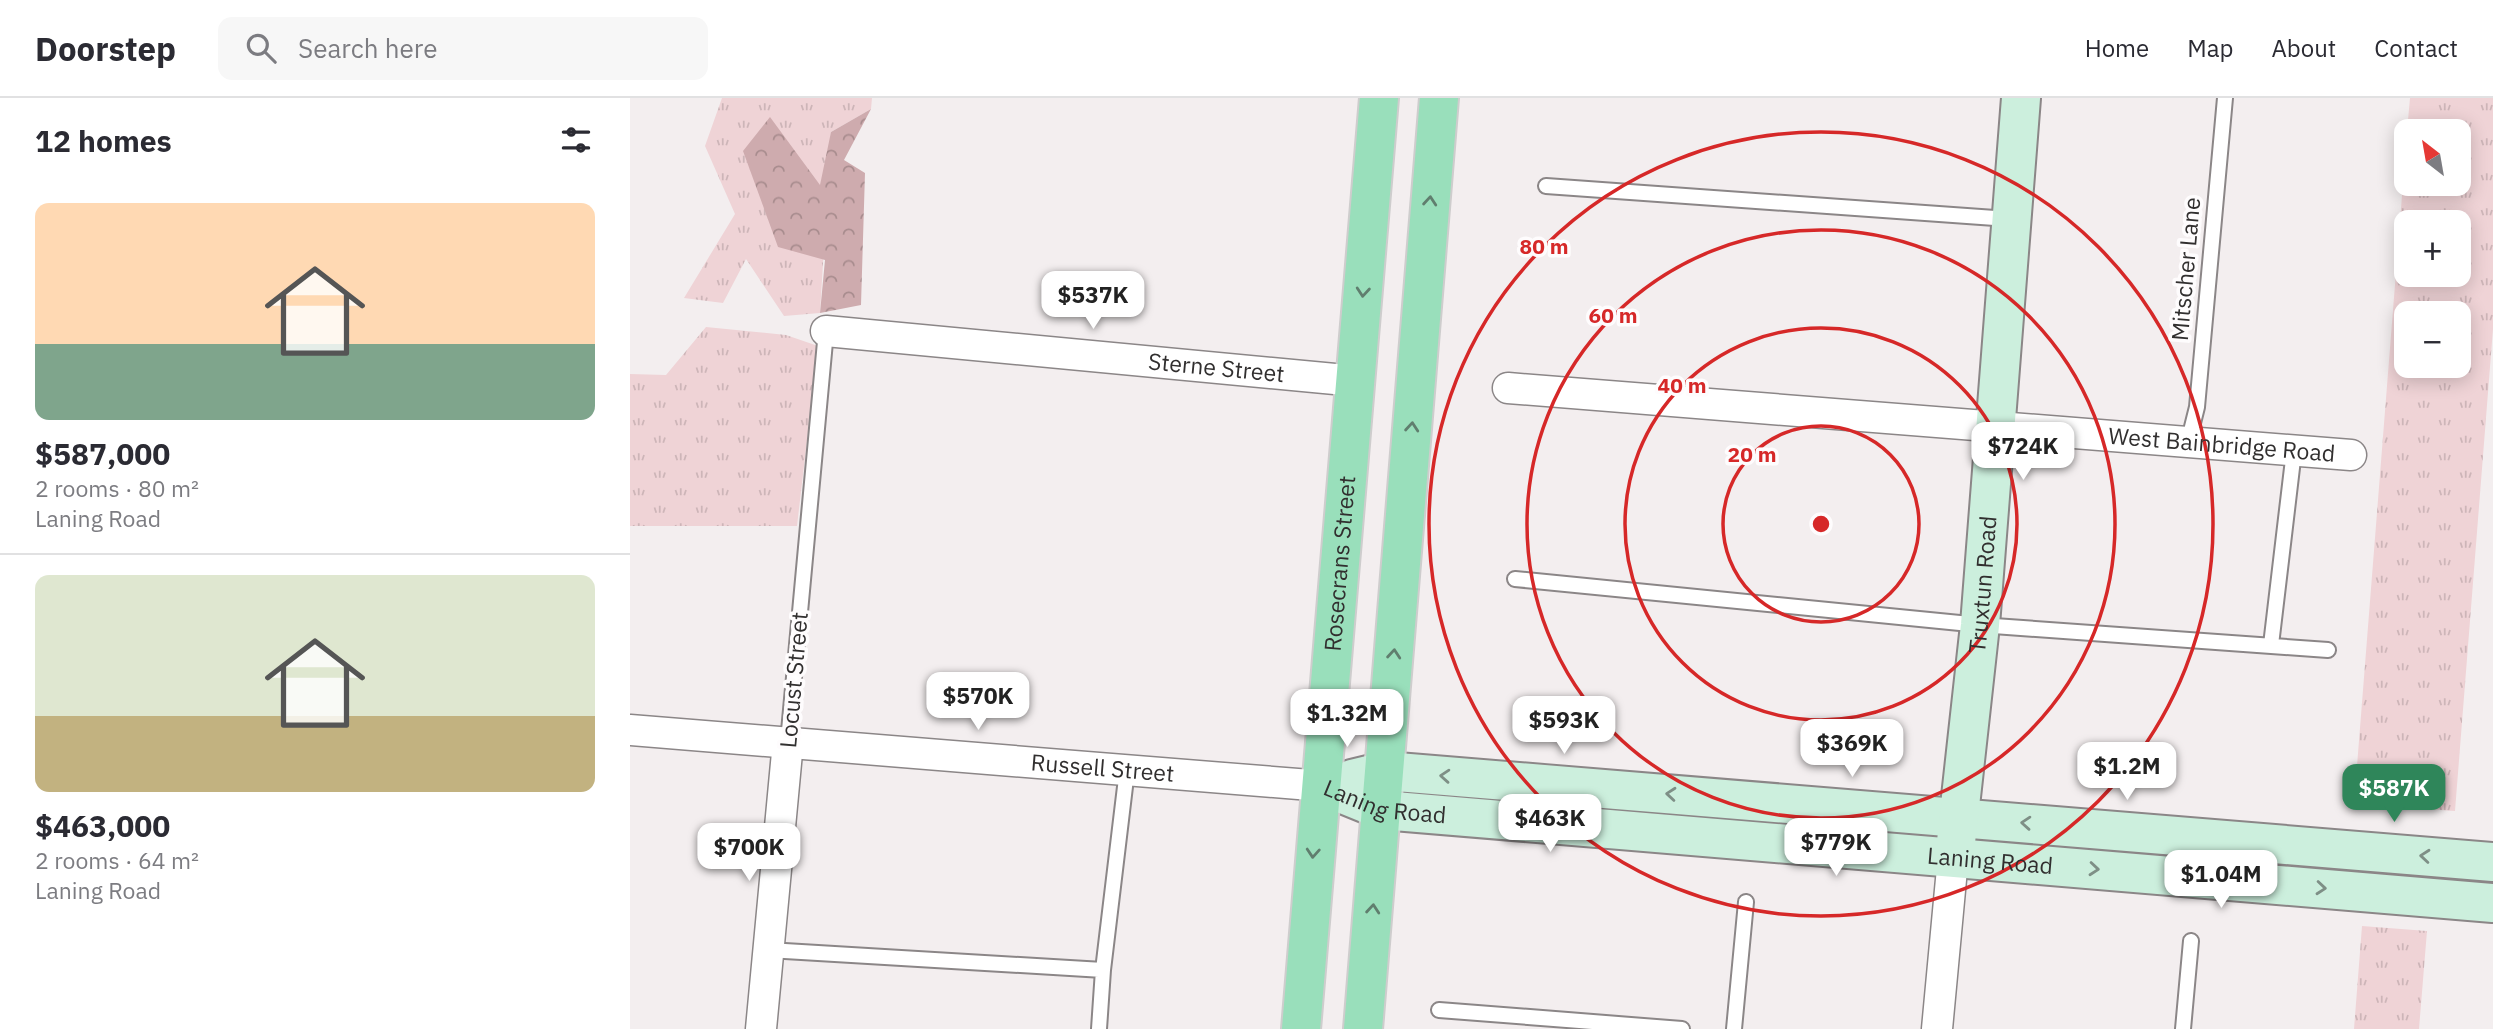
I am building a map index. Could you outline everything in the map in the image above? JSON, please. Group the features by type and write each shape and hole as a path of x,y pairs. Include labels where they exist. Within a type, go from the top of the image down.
{"main road":[{"name":"Rosecrans Street","path":"1301,1029 1314,839 1323,786 1379,98"},
{"path":"1363,1029 1438,98"}],"street":[{"name":"Truxtun Road","path":"1937,1029 1953,858 1980,625 2021,98"},
{"name":"Sterne Street","path":"826,331 1356,381"},
{"name":"West Bainbridge Road","path":"1508,388 2351,455"},
{"name":"Russell Street","path":"630,730 1323,786"},
{"name":"Locust Street","path":"761,1029 788,743"},
{"name":"Laning Road","path":"1323,786 1385,771 2493,862"},
{"name":"Laning Road","path":"1323,786 1382,810 2493,903"}],"lane":[{"name":"Mitscher Lane","path":"2188,443 2197,407 2225,98"},
{"path":"1546,186 2012,219"},
{"name":"Locust Street","path":"788,743 826,331"},
{"path":"2270,645 2294,451"},
{"path":"1515,579 1980,625 2328,650"},
{"path":"1099,1029 1103,970 1127,770"},
{"path":"1734,1029 1746,902"},
{"path":"2183,1029 2191,941"},
{"path":"768,950 1103,970"},
{"path":"1439,1010 1682,1029"}],"green space":[{"path":"722,98 872,98 871,109 831,132 820,313 784,316 746,259 723,303 684,298 735,214 705,146"},
{"path":"2410,98 2493,98 2493,329 2455,811 2354,804 2395,287 2471,287 2471,210 2401,210 2402,196 2471,196 2471,119 2408,119"},
{"path":"871,109 844,160 865,173 861,305 820,313 825,260 778,247 743,151 770,117 820,185 831,132"},
{"path":"706,327 786,335 818,346 797,526 630,526 630,374 666,375"},
{"path":"2362,926 2427,931 2419,1029 2354,1029"}]}
